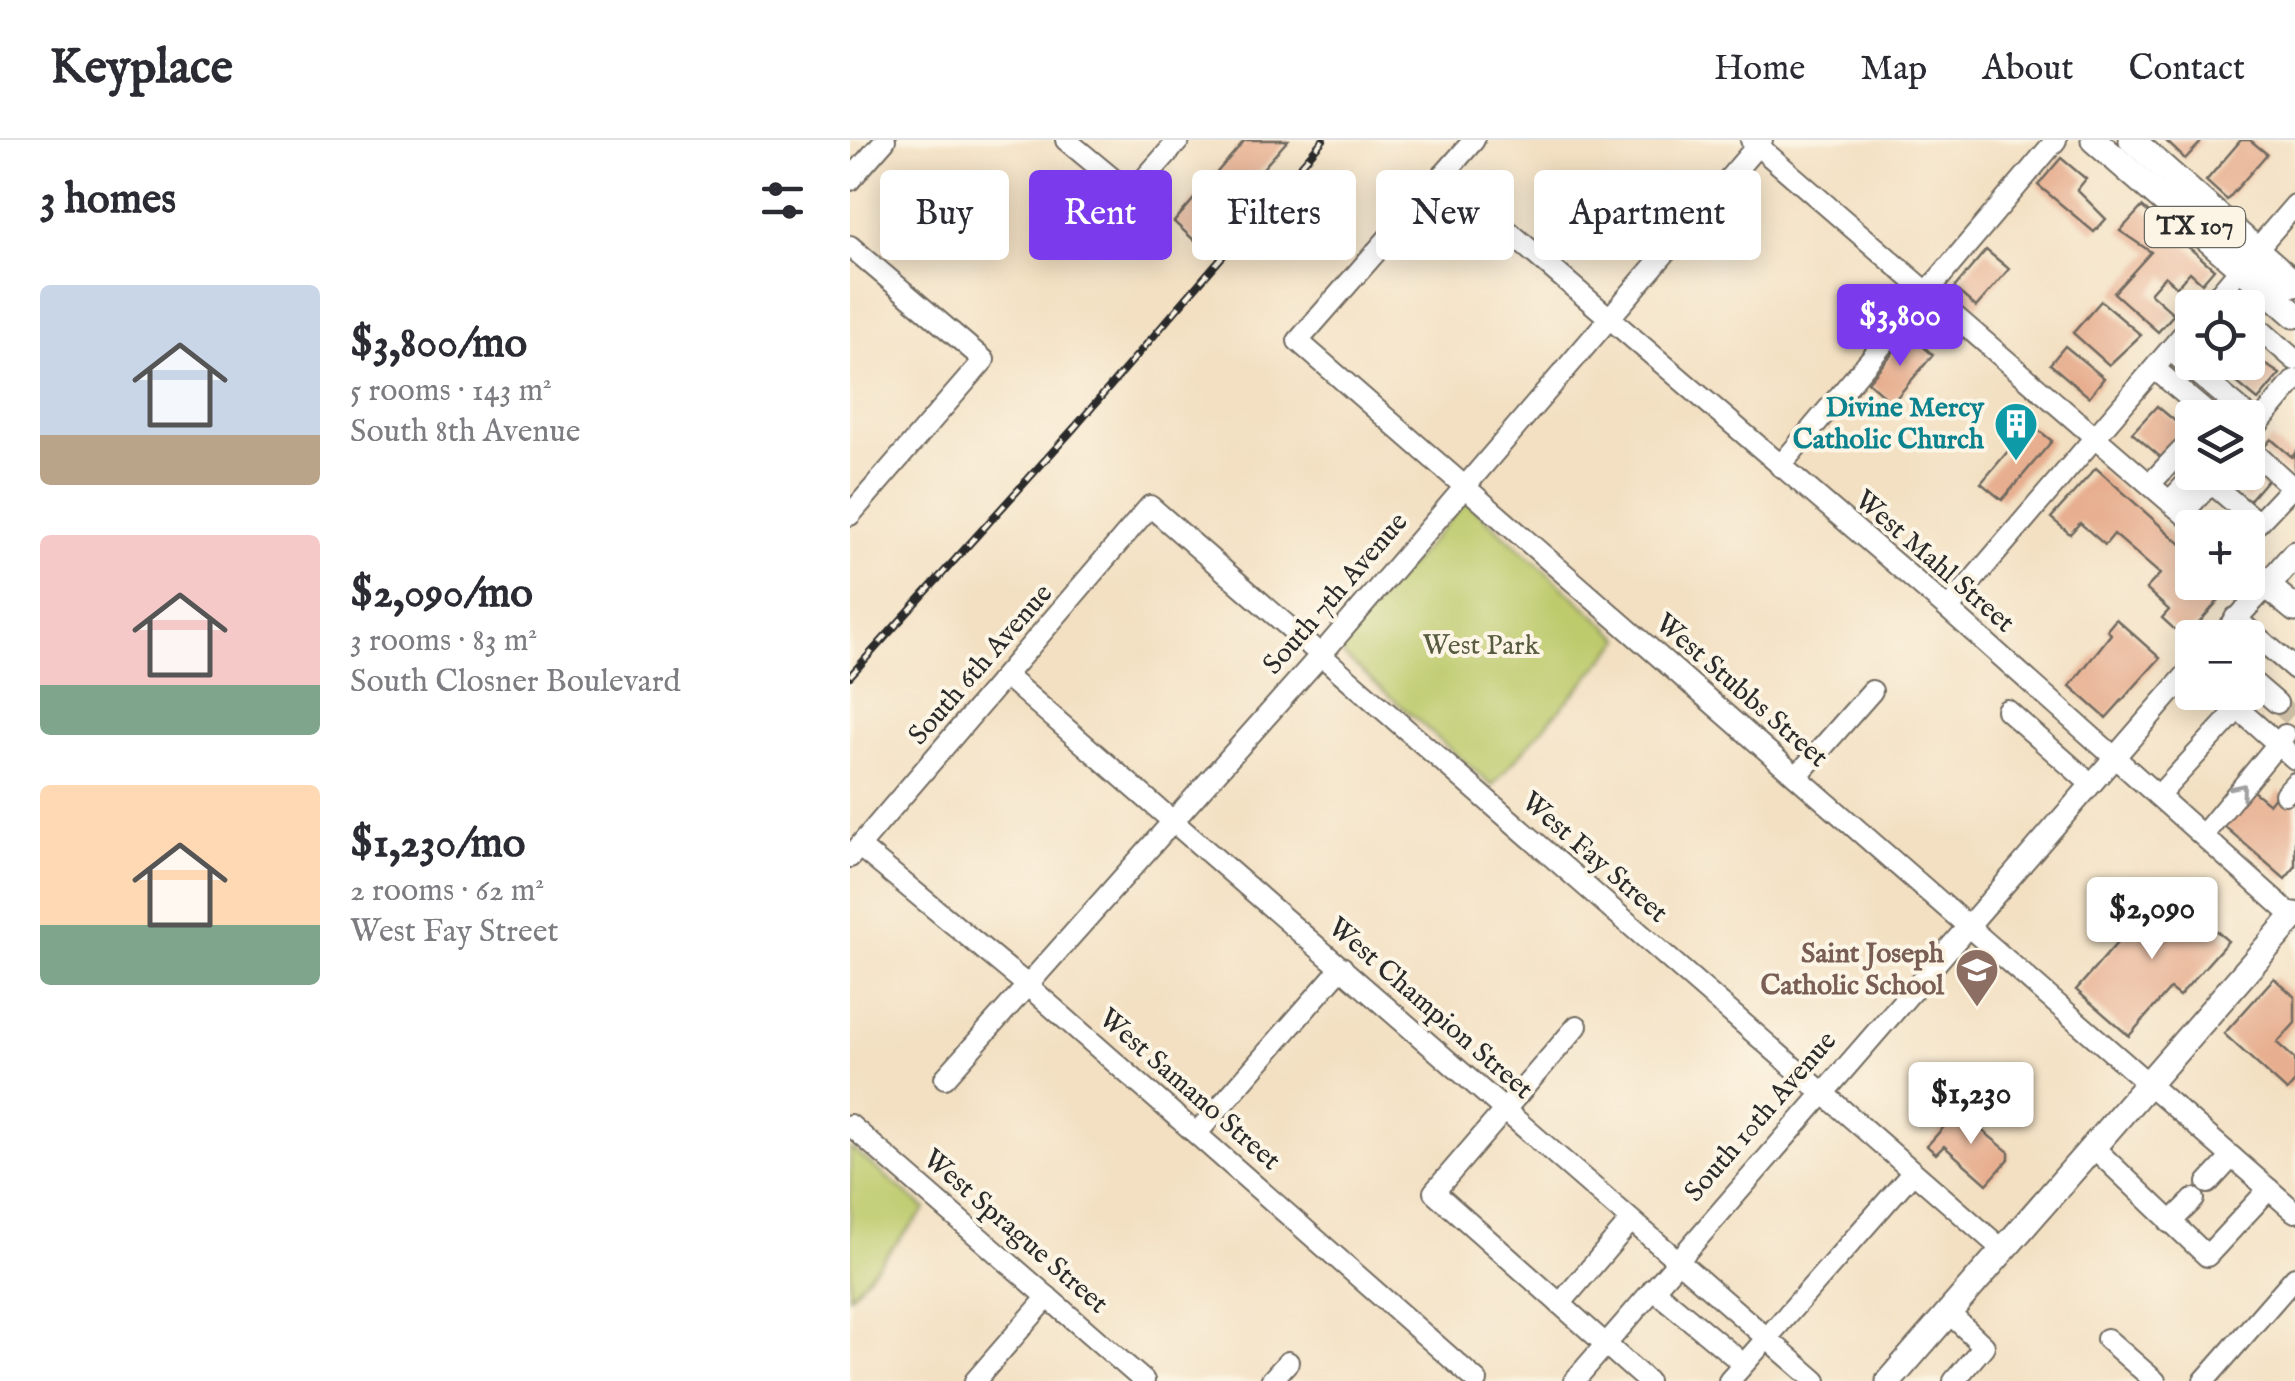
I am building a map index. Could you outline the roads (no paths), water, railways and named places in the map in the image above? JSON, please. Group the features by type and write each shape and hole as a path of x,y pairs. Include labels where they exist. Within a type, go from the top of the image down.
{"main road":[{"name":"TX 107","path":"2094,140 2249,259 2291,272"},
{"name":"TX 107","path":"2139,142 2249,259 2295,315"},
{"path":"2265,572 2295,554"},
{"path":"2265,584 2295,609"},
{"path":"1889,1381 2294,917"}],"street":[{"path":"850,180 885,140"},
{"path":"1066,140 1131,194 1179,140"},
{"path":"1447,170 1474,140"},
{"path":"1780,466 2056,140"},
{"path":"1756,142 2179,510"},
{"name":"South 7th Avenue","path":"945,1078 1319,657 1609,320 1756,142"},
{"path":"2229,290 2295,205"},
{"name":"West Mahl Street","path":"1514,238 1948,609 2294,917"},
{"path":"850,246 984,360 850,515"},
{"name":"West Stubbs Street","path":"1376,252 1298,341 2295,1212"},
{"path":"2265,334 2295,360"},
{"path":"1948,609 2175,344"},
{"path":"2170,350 2258,424 2295,380"},
{"path":"2154,370 2191,400"},
{"path":"2220,490 2258,523 2293,489 2265,463"},
{"path":"2150,484 2175,474"},
{"path":"2176,507 2184,490"},
{"name":"West Fay Street","path":"1150,506 2003,1250"},
{"name":"South 6th Avenue","path":"855,852 1008,678 1150,506"},
{"path":"2245,600 2235,618 2295,669"},
{"name":"West Champion Street","path":"1008,678 1816,1381"},
{"name":"South 10th Avenue","path":"1574,1381 1966,924 2175,688"},
{"path":"1798,776 1872,690"},
{"path":"2265,693 2276,703"},
{"path":"2007,710 2091,784"},
{"path":"2038,738 2062,710"},
{"path":"2158,796 2237,710"},
{"path":"2239,710 2281,740 2295,759"},
{"path":"2202,836 2281,740"},
{"name":"West Samano Street","path":"855,852 1028,984 1477,1381"},
{"path":"1197,1132 1342,968"},
{"path":"1577,1026 1434,1192 1647,1381"},
{"name":"West Sprague Street","path":"851,1128 1144,1381"},
{"path":"2093,1147 2207,1256 2269,1189"},
{"path":"2170,1224 2232,1157"},
{"path":"1729,1381 1913,1172"},
{"path":"1560,1304 1630,1223"},
{"path":"2204,1381 2295,1278"},
{"path":"1653,1289 1735,1357"},
{"path":"975,1381 1048,1298"},
{"path":"1701,1329 1725,1303"},
{"path":"1948,1313 1984,1346 1954,1381"},
{"path":"2107,1339 2155,1381"},
{"path":"1271,1381 1288,1362"}],"tunnel":[{"path":"2277,703 2295,719"}],"railway":[{"path":"850,676 1075,427 1323,140"}],"place":[{"name":"Divine Mercy Catholic Church","path":"2016,462"},
{"name":"Saint Joseph Catholic School","path":"1977,1008"}],"park label":[{"name":"West Park","path":"1481,646"}]}
